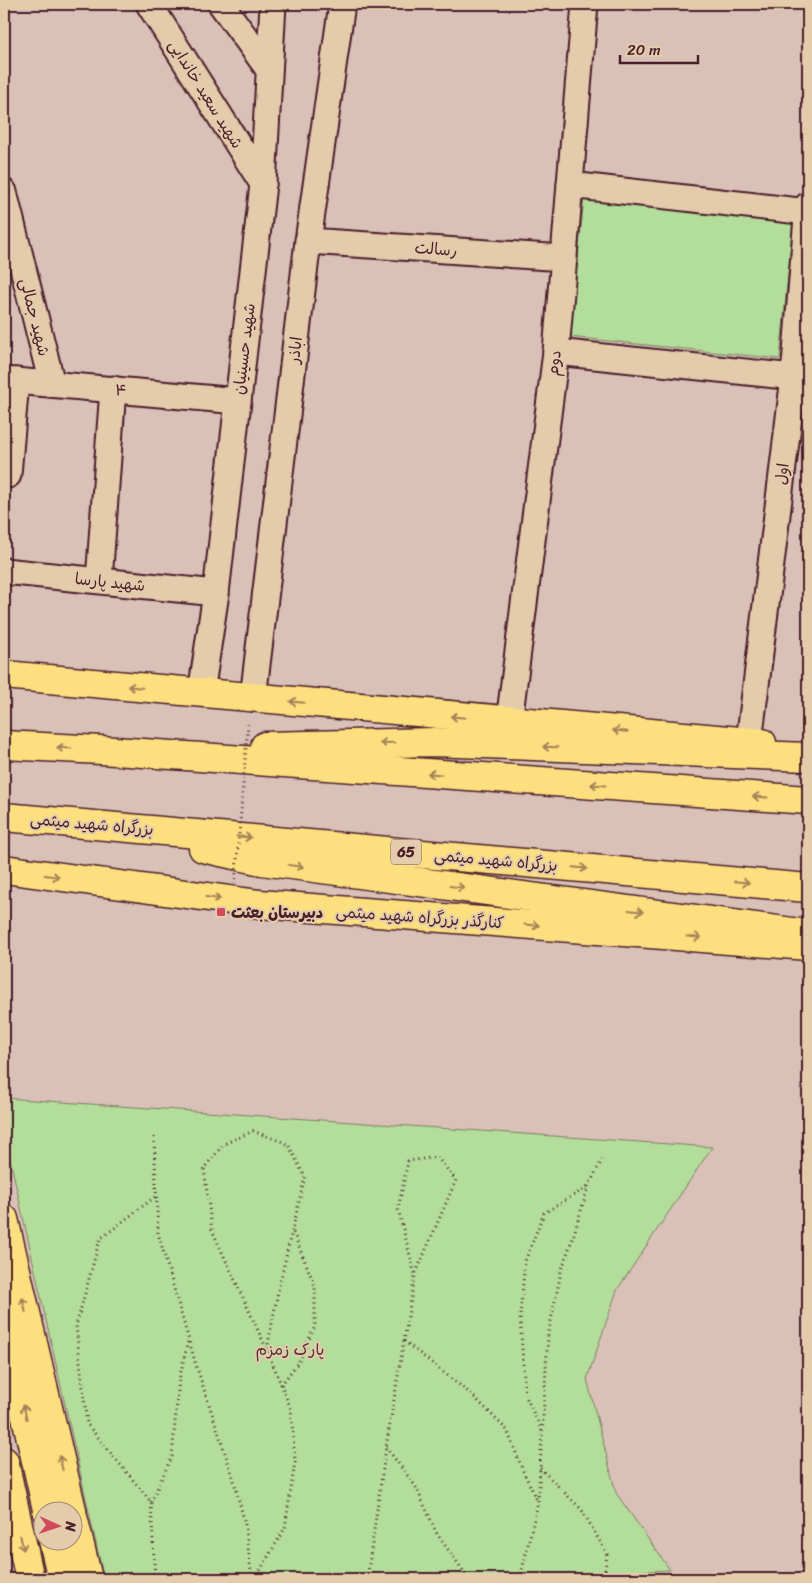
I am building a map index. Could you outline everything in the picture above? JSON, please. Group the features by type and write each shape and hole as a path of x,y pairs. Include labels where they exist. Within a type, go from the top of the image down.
{"main road":[{"path":"4,675 808,748"},
{"path":"101,750 434,742 808,757"},
{"path":"4,745 101,750 808,800"},
{"name":"بزرگراه شهید میثمی","path":"4,817 808,888"},
{"path":"94,824 262,861 808,934"},
{"name":"کنارگذر بزرگراه شهید میثمی","path":"4,869 258,904 808,946"},
{"path":"4,1219 69,1500"},
{"path":"4,1319 45,1500"},
{"path":"4,1461 30,1579"},
{"path":"55,1550 62,1579"},
{"path":"81,1550 88,1579"}],"street":[{"name":"شهید سعید خاندایی","path":"148,4 263,184"},
{"path":"221,4 269,70"},
{"name":"شهید حسینیان","path":"201,694 216,593 263,184 273,4"},
{"name":"اباذر","path":"253,698 308,240 342,4"},
{"name":"دوم","path":"508,722 556,352 585,4"},
{"path":"570,185 808,212"},
{"name":"شهید جمالی","path":"4,192 52,384"},
{"name":"اول","path":"749,742 794,377 808,205"},
{"name":"رسالت","path":"308,240 564,258"},
{"path":"556,352 794,377"},
{"path":"8,476 10,381"},
{"name":"۴","path":"10,381 238,401"},
{"path":"100,567 112,390"},
{"name":"شهید پارسا","path":"4,571 216,593"}],"path":[{"path":"235,884 248,724"},
{"path":"254,1579 285,1528 295,1462 291,1409 267,1350 212,1230 204,1168 224,1144 253,1131 288,1144 305,1177 279,1286 267,1350"},
{"path":"154,1137 158,1232 189,1340 233,1477 245,1524 254,1579"},
{"path":"367,1579 386,1447 415,1275 456,1180 437,1157 408,1161 398,1209 415,1275"},
{"path":"520,1579 538,1502 548,1335 561,1272 588,1187 602,1160"},
{"path":"543,1432 525,1394 520,1317 525,1261 544,1213 588,1187"},
{"path":"151,1502 87,1424 76,1326 100,1239 156,1196"},
{"path":"281,1386 299,1361 315,1326 315,1286 293,1231"},
{"path":"155,1579 151,1502 172,1456 179,1380 189,1340"},
{"path":"404,1341 472,1395 507,1430 538,1502"},
{"path":"386,1447 416,1486 437,1534 469,1579"},
{"path":"540,1468 582,1510 607,1554 604,1579"}],"green space":[{"path":"584,197 793,221 780,359 570,337"},
{"name":"پارک زمزم","path":"4,1098 712,1147 617,1290 587,1379 616,1493 670,1570 623,1572 622,1579 104,1579 4,1132"}],"place":[{"name":"دبیرستان بعثت","path":"221,912"}]}
